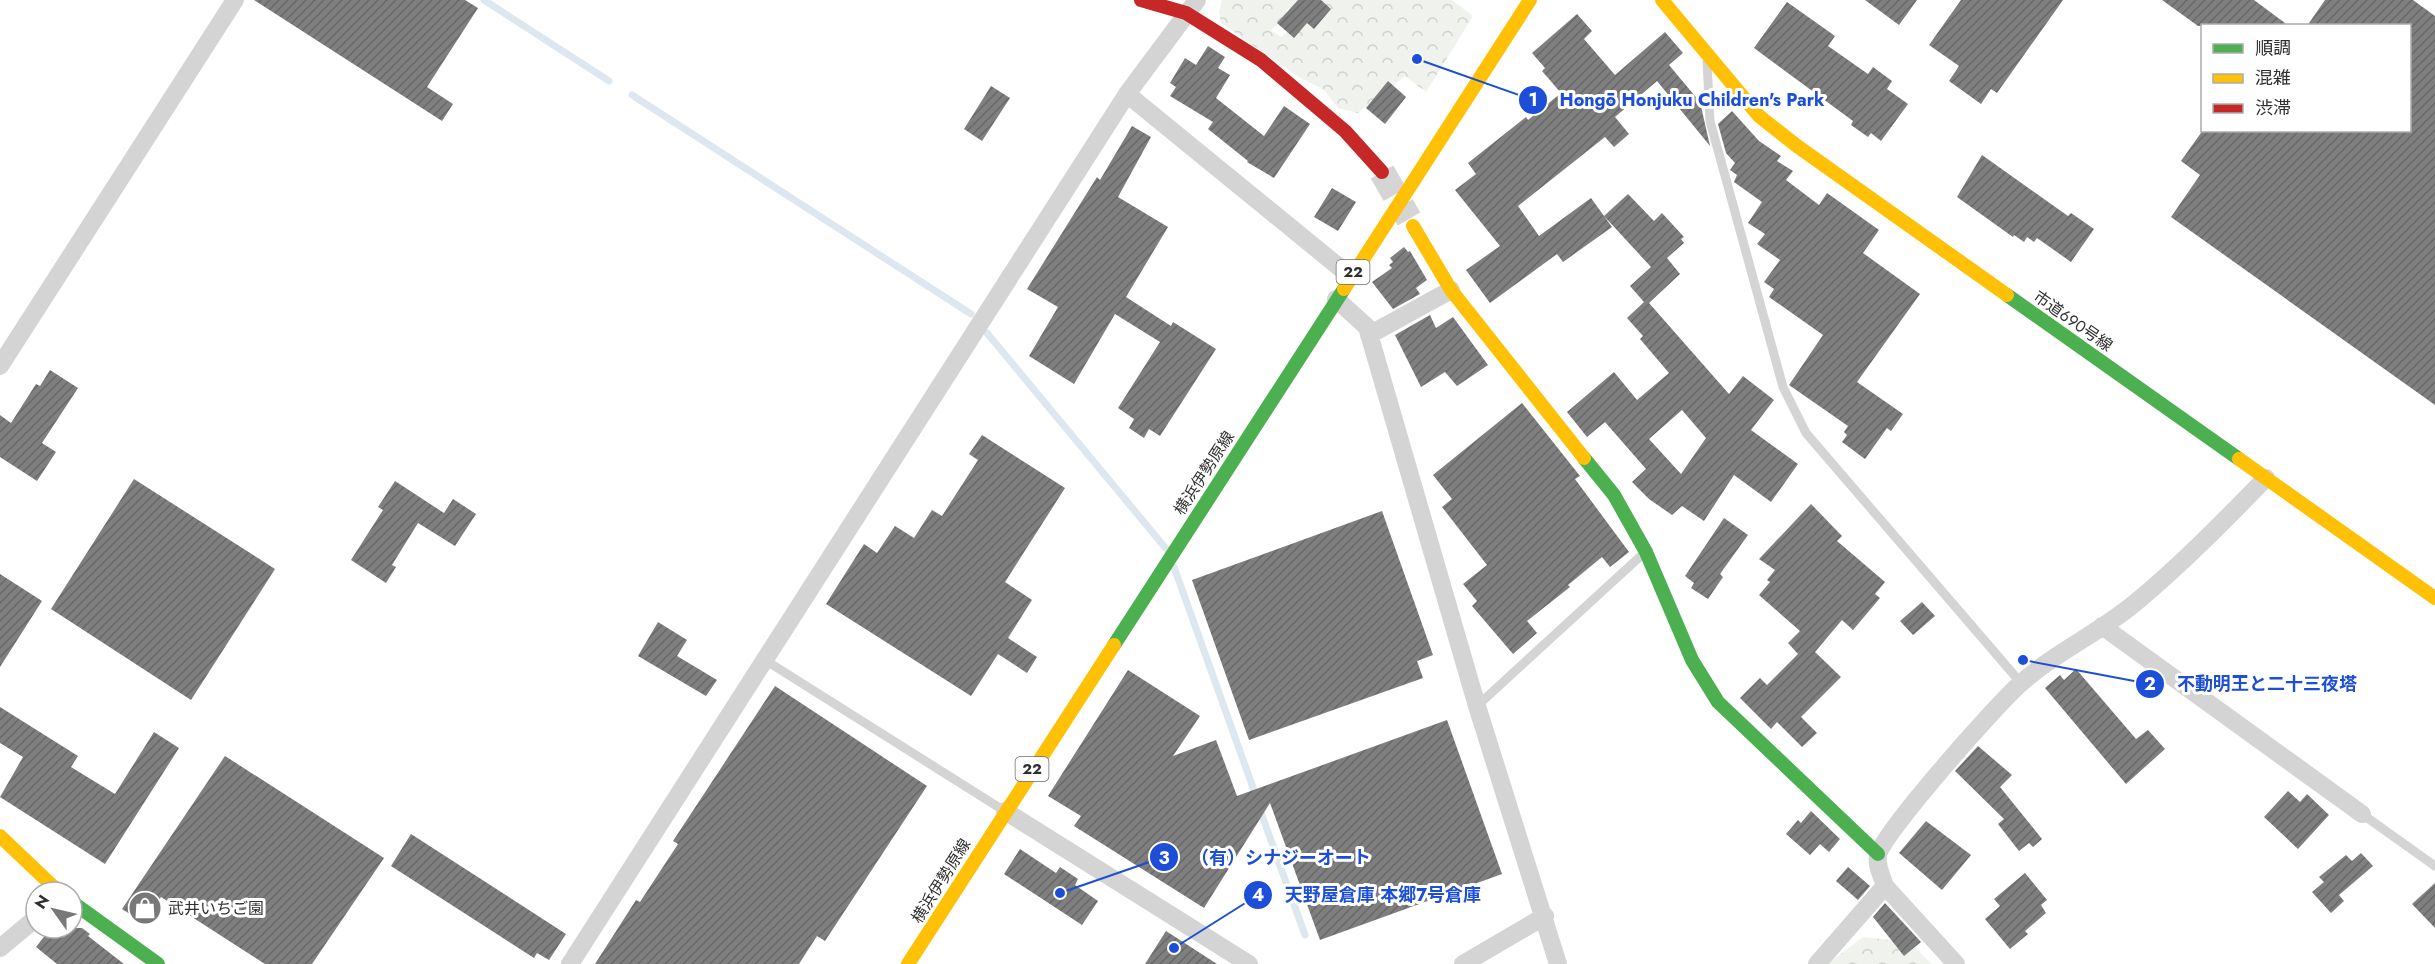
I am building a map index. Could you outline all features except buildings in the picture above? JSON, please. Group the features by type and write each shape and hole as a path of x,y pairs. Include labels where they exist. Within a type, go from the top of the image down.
{"street":[{"path":"0,366 236,0"},
{"path":"1141,0 1191,7 1261,60 1345,131 1382,172"},
{"name":"横浜伊勢原線","path":"908,964 1530,0"},
{"name":"市道690号線","path":"1662,0 1759,116 1797,146 2435,598"},
{"path":"570,964 1127,94 1191,7"},
{"path":"1127,94 1350,276"},
{"path":"1413,226 1451,290 1614,495 1646,552 1692,660 1718,702 1878,854"},
{"path":"1370,335 1451,290"},
{"path":"1336,299 1367,327 1370,335 1477,706 1545,916 1558,964"},
{"path":"1956,964 1886,886 1879,870 1878,854 1908,811 1984,721 2020,683 2133,605 2222,524 2266,478"},
{"path":"2102,626 2362,814"},
{"path":"1005,811 1249,964"},
{"path":"0,836 46,880"},
{"path":"1817,964 1886,886"},
{"path":"84,911 158,964"},
{"path":"1463,964 1545,916"},
{"path":"0,948 24,928"}],"lane":[{"path":"1707,54 1710,121 1783,387 1792,406 1806,433 1842,477 2020,683"},
{"path":"1477,706 1646,552"},
{"path":"765,660 1005,811"},
{"path":"2362,814 2435,866"}],"green space":[{"path":"1222,0 1303,0 1287,10 1283,20 1271,30 1281,37 1321,6 1322,0 1452,0 1473,16 1426,92 1405,76 1358,113 1338,108 1323,89 1302,79 1221,23 1219,12"},
{"path":"1863,937 1909,942 1932,964 1828,964"}],"waterway":[{"path":"484,0 609,81"},
{"path":"632,95 971,314"},
{"path":"987,333 1168,551"},
{"path":"1174,567 1256,796"},
{"path":"1259,807 1305,935"}],"tunnel":[{"path":"1382,172 1409,219"}],"traffic: fast":[{"path":"1114,645 1344,289"},
{"path":"2007,295 2239,459"},
{"path":"1584,458 1614,495 1646,552 1692,660 1718,702 1878,854"},
{"path":"84,911 158,964"}],"traffic: slow":[{"path":"1344,289 1530,0"},
{"path":"1662,0 1759,116 1797,146 2007,295"},
{"path":"1413,226 1451,290 1584,458"},
{"path":"2239,459 2435,598"},
{"path":"908,964 1114,645"},
{"path":"0,836 46,880"}],"traffic: jam":[{"path":"1141,0 1186,13 1261,60 1345,131 1382,172"}],"place":[{"name":"Hongō Honjuku Children's Park","path":"1417,59"},
{"name":"不動明王と二十三夜塔","path":"2023,660"},
{"name":"（有）シナジーオート","path":"1060,893"},
{"name":"武井いちご園","path":"145,908"},
{"name":"天野屋倉庫 本郷7号倉庫","path":"1174,948"}]}
